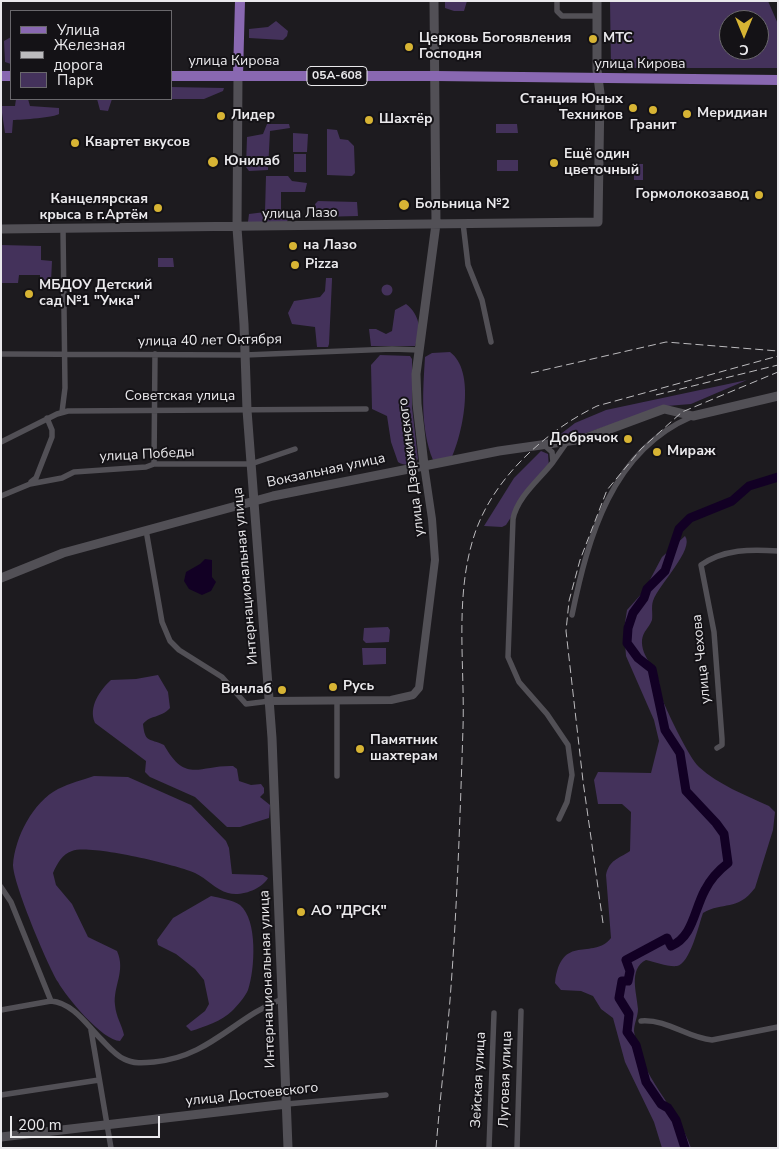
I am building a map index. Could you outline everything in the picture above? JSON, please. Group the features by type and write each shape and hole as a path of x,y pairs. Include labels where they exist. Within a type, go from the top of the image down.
{"main road":[{"name":"Интернациональная улица","path":"240,1 237,228 245,355 246,410 270,701 281,930 288,1148"},
{"name":"улица Дзержинского","path":"424,465 416,399 418,350 436,224 434,1"},
{"path":"597,1 598,79"},
{"name":"улица Кирова","path":"172,76 436,76 778,80"},
{"name":"улица Лазо","path":"1,230 598,222 600,137 598,79"},
{"name":"Вокзальная улица","path":"1,578 63,552 253,500 424,465 584,439 664,410 693,416 778,396"},
{"name":"улица Достоевского","path":"1,1137 287,1104"}],"street":[{"path":"557,1 557,11 562,16 597,16"},
{"path":"463,223 468,265 482,300 491,342"},
{"path":"62,412 66,388 63,229"},
{"name":"улица 40 лет Октября","path":"1,354 245,355 392,349 418,350"},
{"path":"154,464 155,354"},
{"name":"Советская улица","path":"1,442 62,412 154,409 366,409"},
{"path":"572,615 589,547 613,487 654,439 673,425 693,416"},
{"path":"30,484 36,478 52,437 52,430 47,418"},
{"path":"559,819 566,802 572,775 568,745 547,714 519,682 508,656 514,514 523,497 553,462 567,442"},
{"path":"544,445 552,452 553,462"},
{"name":"улица Победы","path":"1,496 30,484 62,478 74,472 146,467 154,464 251,464 295,449"},
{"name":"улица Дзержинского","path":"270,701 404,698 413,695 419,688 435,560 432,519 424,465"},
{"path":"146,530 162,622 170,641 179,650 217,674 246,704 270,701"},
{"name":"улица Чехова","path":"717,748 722,745 722,739 716,650 701,565 712,558 743,550 778,551"},
{"path":"337,701 338,776"},
{"path":"1,887 11,902 51,1001"},
{"path":"1,1010 51,1001 59,1002 69,1007 124,1060 136,1062 166,1061 209,1045 256,1010 282,1000"},
{"name":"Луговая улица","path":"516,1148 521,1011"},
{"name":"Зейская улица","path":"490,1148 494,1013"},
{"path":"641,1021 659,1021 703,1040 712,1040 778,1026"},
{"path":"91,1030 112,1148"},
{"path":"1,1095 99,1080"},
{"name":"улица Достоевского","path":"287,1104 386,1095"}],"green space":[{"path":"445,1 467,1 464,11 454,11 445,8"},
{"path":"610,1 768,1 778,24 778,68 611,68"},
{"path":"276,21 288,31 287,36 283,40 249,38 249,29 268,27"},
{"path":"10,38 10,64 5,62 4,41"},
{"path":"172,87 224,88 223,91 204,99 172,99"},
{"path":"16,100 28,100 30,106 59,108 59,114 13,120 12,133 5,133 1,106 15,106"},
{"path":"97,100 112,100 108,111 100,110"},
{"path":"267,124 289,124 290,128 270,131 268,170 249,171 246,167 247,137 263,134"},
{"path":"496,124 517,124 518,133 496,133"},
{"path":"327,129 337,130 340,139 348,140 354,146 355,173 352,176 327,175"},
{"path":"293,133 308,134 307,152 293,152"},
{"path":"294,154 306,154 306,172 294,172"},
{"path":"497,160 518,160 518,171 497,171"},
{"path":"634,164 643,164 643,180 634,180"},
{"path":"266,176 288,176 292,181 307,183 305,192 281,192 281,212 289,215 287,222 248,222 249,214 265,212"},
{"path":"318,201 357,202 358,216 318,217 315,204"},
{"path":"1,245 41,246 41,260 52,261 51,282 40,282 40,275 19,275 18,283 1,283"},
{"path":"158,258 173,258 174,267 158,267"},
{"path":"326,278 332,278 329,344 328,347 317,347 315,327 292,324 288,313 294,301 320,297 325,291"},
{"path":"387,284 393,290 387,296 381,290"},
{"path":"406,304 417,318 419,334 415,346 371,346 369,329 376,329 386,334 392,331 395,310"},
{"path":"450,352 458,361 463,373 465,402 463,418 452,457 433,460 424,422 425,357 432,353"},
{"path":"380,355 410,356 412,359 412,407 418,459 411,464 406,465 398,462 391,442 387,416 372,409 371,365"},
{"path":"747,380 691,404 667,406 580,435 553,440 575,423 606,410"},
{"path":"541,451 548,454 549,467 524,497 506,525 502,527 484,526 514,478"},
{"path":"685,536 687,542 681,558 653,601 652,620 644,634 642,646 657,676 660,693 666,709 683,743 699,767 715,779 769,806 775,812 773,830 755,888 736,903 710,909 703,913 690,951 682,964 670,966 646,960 637,969 635,982 638,1009 634,1031 637,1047 651,1077 677,1118 691,1148 662,1148 654,1122 625,1062 613,1018 601,1009 593,996 581,991 561,990 555,983 558,967 571,952 596,948 611,938 606,875 612,863 630,851 631,812 622,804 598,804 594,780 598,772 651,773 659,741 654,720 626,656 624,629 627,610 644,591 662,557"},
{"path":"388,627 390,630 389,642 366,643 363,640 364,628"},
{"path":"362,648 386,648 386,664 363,665"},
{"path":"158,675 168,692 170,708 143,724 147,737 164,745 179,765 187,769 233,766 237,769 239,781 251,785 261,784 264,788 264,793 260,797 270,805 269,818 240,827 227,827 195,797 150,777 145,772 146,761 95,723 93,711 96,699 111,680 136,679"},
{"path":"94,776 128,777 191,805 226,841 229,848 232,874 263,875 268,878 256,889 245,893 233,894 219,889 195,873 185,869 134,856 96,850 82,850 68,852 63,857 53,873 56,885 72,904 88,937 117,951 120,972 115,1005 124,1035 120,1041 104,1034 95,1026 69,998 58,982 31,924 18,888 13,865 17,843 27,821 41,802 58,789"},
{"path":"211,896 237,903 246,912 252,933 252,970 247,993 228,1015 207,1026 191,1031 186,1026 205,1011 209,1004 204,980 195,969 176,954 158,945 157,940 173,918"}],"shaded area":[{"path":"205,559 212,560 212,577 216,582 211,591 202,595 189,589 184,581 186,572"}],"waterway":[{"path":"685,1148 676,1120 668,1108 661,1104 646,1082 636,1045 627,1032 629,1014 619,998 622,981 628,981 630,971 626,960 667,938 671,946 678,942 689,930 707,886 715,875 728,863 724,834 686,791 680,753 665,730 652,669 638,658 627,643 628,628 633,613 644,598 647,589 665,571 679,529 690,518 732,501 749,486 778,477"}],"railway":[{"path":"531,373 666,342 778,351"},
{"path":"436,1148 450,1000 456,898 463,728 463,605 469,557 475,533 484,512 495,493 524,458 541,442 578,416 597,406 778,356"},
{"path":"656,395 778,365"},
{"path":"603,923 583,781 566,631 569,601 580,560 607,490 641,449 682,412 778,372"}],"place":[{"name":"МТС","path":"593,39"},
{"name":"Церковь Богоявления Господня","path":"409,47"},
{"name":"Станция Юных Техников","path":"633,108"},
{"name":"Гранит","path":"653,110"},
{"name":"Меридиан","path":"687,114"},
{"name":"Лидер","path":"221,116"},
{"name":"Шахтёр","path":"369,120"},
{"name":"Квартет вкусов","path":"75,143"},
{"name":"Юнилаб","path":"213,162"},
{"name":"Ещё один цветочный","path":"554,163"},
{"name":"Гормолокозавод","path":"759,195"},
{"name":"Больница №2","path":"404,205"},
{"name":"Канцелярская крыса в г.Артём","path":"158,208"},
{"name":"на Лазо","path":"293,246"},
{"name":"Pizza","path":"295,265"},
{"name":"МБДОУ Детский сад №1 \"Умка\"","path":"29,294"},
{"name":"Добрячок","path":"628,439"},
{"name":"Мираж","path":"657,452"},
{"name":"Русь","path":"333,687"},
{"name":"Винлаб","path":"282,690"},
{"name":"Памятник шахтерам","path":"360,749"},
{"name":"АО \"ДРСК\"","path":"301,912"}]}
